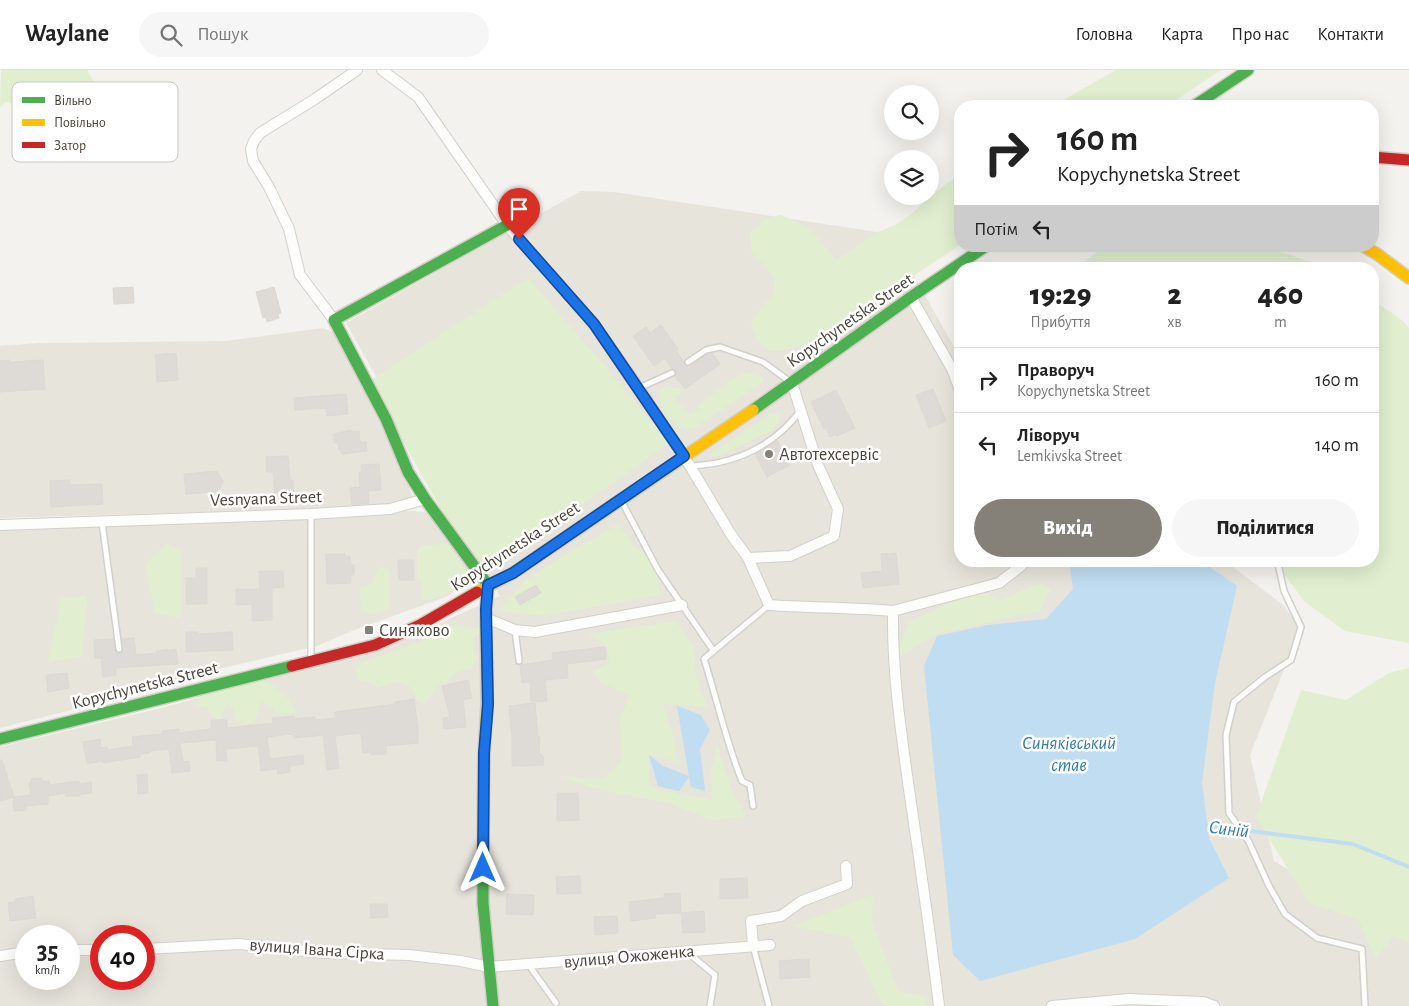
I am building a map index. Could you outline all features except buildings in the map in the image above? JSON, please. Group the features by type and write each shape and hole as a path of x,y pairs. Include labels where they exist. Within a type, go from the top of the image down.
{"main road":[{"path":"1203,100 1248,70"},
{"path":"1379,158 1409,160"},
{"path":"494,1006 483,902 484,753 488,704 486,618 488,585 408,472 386,419 334,320 507,225"},
{"name":"Kopychynetska Street","path":"962,262 977,252"},
{"path":"1374,252 1409,278"},
{"name":"Kopychynetska Street","path":"0,739 375,645 420,625 488,585 513,573 621,499 687,461 792,383 954,268"}],"street":[{"path":"334,320 300,275 289,229 269,187 253,161 251,149 260,133 315,99 356,70"},
{"path":"382,70 418,97 507,225 594,324 639,388 687,461 730,533 748,558 769,605 892,611 1000,583 1020,567"},
{"path":"911,297 954,369"},
{"path":"748,558 790,556 834,536 838,509 818,465 792,383"},
{"name":"Vesnyana Street","path":"0,525 311,514 390,509 425,498"},
{"path":"486,618 515,630 535,632 682,605"},
{"path":"892,611 892,636 901,732 928,914 939,1006"},
{"path":"753,945 751,921 782,916 802,901 847,884 846,866"},
{"name":"вулиця Івана Сірка","path":"155,948 240,944 323,953 409,955 489,967"},
{"name":"вулиця Ожоженка","path":"489,967 770,945"},
{"path":"0,956 15,954"},
{"path":"1052,1006 1129,999 1203,1002 1214,1006"}],"lane":[{"path":"688,362 706,350 720,347 763,362 792,383"},
{"path":"639,388 672,373"},
{"path":"687,461 724,462 748,454 778,435 801,410"},
{"path":"621,499 658,570 713,650"},
{"path":"311,514 311,661"},
{"path":"102,522 120,649"},
{"path":"1279,567 1284,591 1301,627 1290,660 1264,677 1234,702 1226,735 1229,813 1249,842 1269,886 1285,914 1317,938 1362,949 1365,1006"},
{"path":"753,806 750,785 742,782 734,763 704,658 769,605"},
{"path":"515,630 519,661"},
{"path":"753,945 768,1006"},
{"path":"686,952 715,975 710,1006"},
{"path":"527,964 556,1003"}],"shaded area":[{"path":"581,191 614,192 890,234 954,346 954,567 1233,567 1282,604 1301,627 1250,755 1274,861 1409,940 1409,1006 0,1006 0,747 161,708 385,648 500,596 346,323"},
{"path":"323,328 337,334 393,438 413,499 403,503 307,509 0,518 0,346 38,343 225,341"},
{"path":"414,511 428,513 475,575 448,596 352,631 317,646 188,676 123,697 0,728 0,528"}],"green space":[{"path":"1,70 87,70 95,82 12,82 12,104 6,102 0,108"},
{"path":"1116,70 1221,70 1176,100 1064,100"},
{"path":"954,178 954,249 838,326 806,344 789,350 771,351 756,340 751,323 761,307 773,295 775,278 751,251 750,233 764,220 781,215 797,222 813,232 836,260 878,232 895,225 921,205 939,205 939,190"},
{"path":"1097,252 1281,252 1310,262 1083,262"},
{"path":"528,278 632,397 668,444 483,575 450,525 369,381"},
{"path":"1379,304 1403,321 1409,328 1409,643 1345,631 1305,602 1279,567 1379,567"},
{"path":"748,373 762,377 763,382 694,428 684,428 675,423 661,405 659,396 662,389 670,387 684,390 675,397 690,415 722,386"},
{"path":"772,413 780,416 778,423 771,431 714,458 713,452"},
{"path":"619,524 634,546 655,563 660,595 544,616 499,611 525,580"},
{"path":"167,543 181,550 181,618 155,613 145,564"},
{"path":"447,544 466,570 465,580 439,597 428,600 422,599 422,586 417,574 417,553 419,547"},
{"path":"378,567 388,568 390,575 390,608 375,613 365,612 361,604 361,588 373,582"},
{"path":"1039,583 1050,589 1040,611 936,634 894,660 909,622 979,588 998,601"},
{"path":"87,596 82,657 48,662 61,598"},
{"path":"676,621 693,646 696,676 707,707 663,704 673,735 677,762 649,755 649,786 712,800 711,771 717,746 732,790 746,816 712,821 670,803 590,787 562,777 602,779 622,761 620,720 629,695 600,682 592,672 609,663 607,645 588,634"},
{"path":"459,624 469,628 485,627 473,639 477,659 472,668 462,670 453,675 447,683 437,687 425,704 416,700 414,690 404,684 392,683 377,688 368,682 358,680 355,669 363,662 422,641 449,626"},
{"path":"1409,668 1409,942 1393,936 1376,959 1358,919 1309,903 1256,817 1301,690 1346,700 1389,673"},
{"path":"259,680 271,684 282,692 291,702 297,713 276,713 270,705 261,702 254,722 243,724 235,719 234,709 227,702 220,721 212,716 206,707 196,706 199,695"},
{"path":"873,894 872,921 898,991 925,997 927,1006 885,1006 882,1004 850,937 793,926"}],"water":[{"name":"Синяківський став","path":"1070,567 1210,567 1237,586 1215,683 1202,782 1209,838 1229,878 1135,939 980,981 953,955 924,666 937,636 988,625 1046,619 1073,589"},
{"path":"677,706 701,715 710,730 700,749 705,791 691,787 689,777 679,791 658,786 649,755 663,766 689,776"}],"waterway":[{"name":"Синій","path":"1204,825 1353,844 1409,867"}],"traffic: fast":[{"path":"1203,100 1248,70"},
{"path":"488,585 425,499 408,472 386,419 334,320 507,225"},
{"path":"962,262 977,252"},
{"path":"753,410 954,268"},
{"path":"0,739 292,666"},
{"path":"483,845 483,903 493,1006"}],"traffic: slow":[{"path":"1374,252 1409,278"},
{"path":"477,592 513,573 753,410"},
{"path":"483,845 484,753 487,704 486,609 488,585"}],"traffic: jam":[{"path":"1379,158 1409,160"},
{"path":"292,666 375,645 420,625 477,592"}],"place":[{"name":"Автотехсервіс","path":"769,454"},
{"name":"Синяково","path":"369,630"}],"route":[{"path":"483,868 484,753 488,704 486,690 486,609 488,585 513,573 684,456 594,324 519,239"}]}
